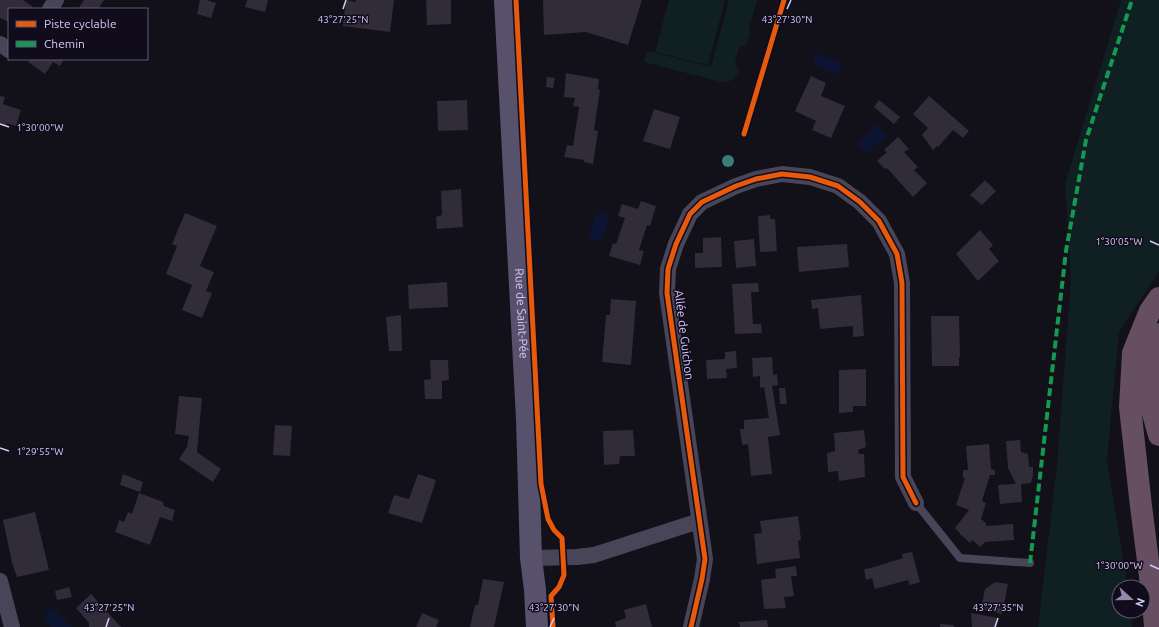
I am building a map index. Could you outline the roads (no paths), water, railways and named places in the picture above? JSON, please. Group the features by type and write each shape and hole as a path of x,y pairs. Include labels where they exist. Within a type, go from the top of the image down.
{"highway":[{"path":"1155,627 1130,407 1133,353 1150,311 1159,298"},
{"path":"1159,334 1154,341 1149,399 1159,435"}],"main road":[{"name":"Rue de Saint-Pée","path":"505,0 527,419 531,558 538,627"}],"street":[{"name":"Allée de Guichon","path":"690,627 702,579 705,559 698,521 667,293 668,269 676,244 690,214 702,202 736,186 756,179 782,174 810,177 838,186 860,202 879,221 897,254 902,283 903,477 916,503"},
{"path":"531,558 594,555 698,521"},
{"path":"0,581 12,627"}],"lane":[{"path":"916,503 960,558 1030,563"}],"water":[{"path":"821,54 840,63 842,66 839,73 837,74 827,71 813,62 817,56"},
{"path":"877,124 887,135 867,154 857,144"},
{"path":"597,212 607,215 609,220 601,242 588,238"},
{"path":"52,607 72,627 51,627 42,618"}]}
